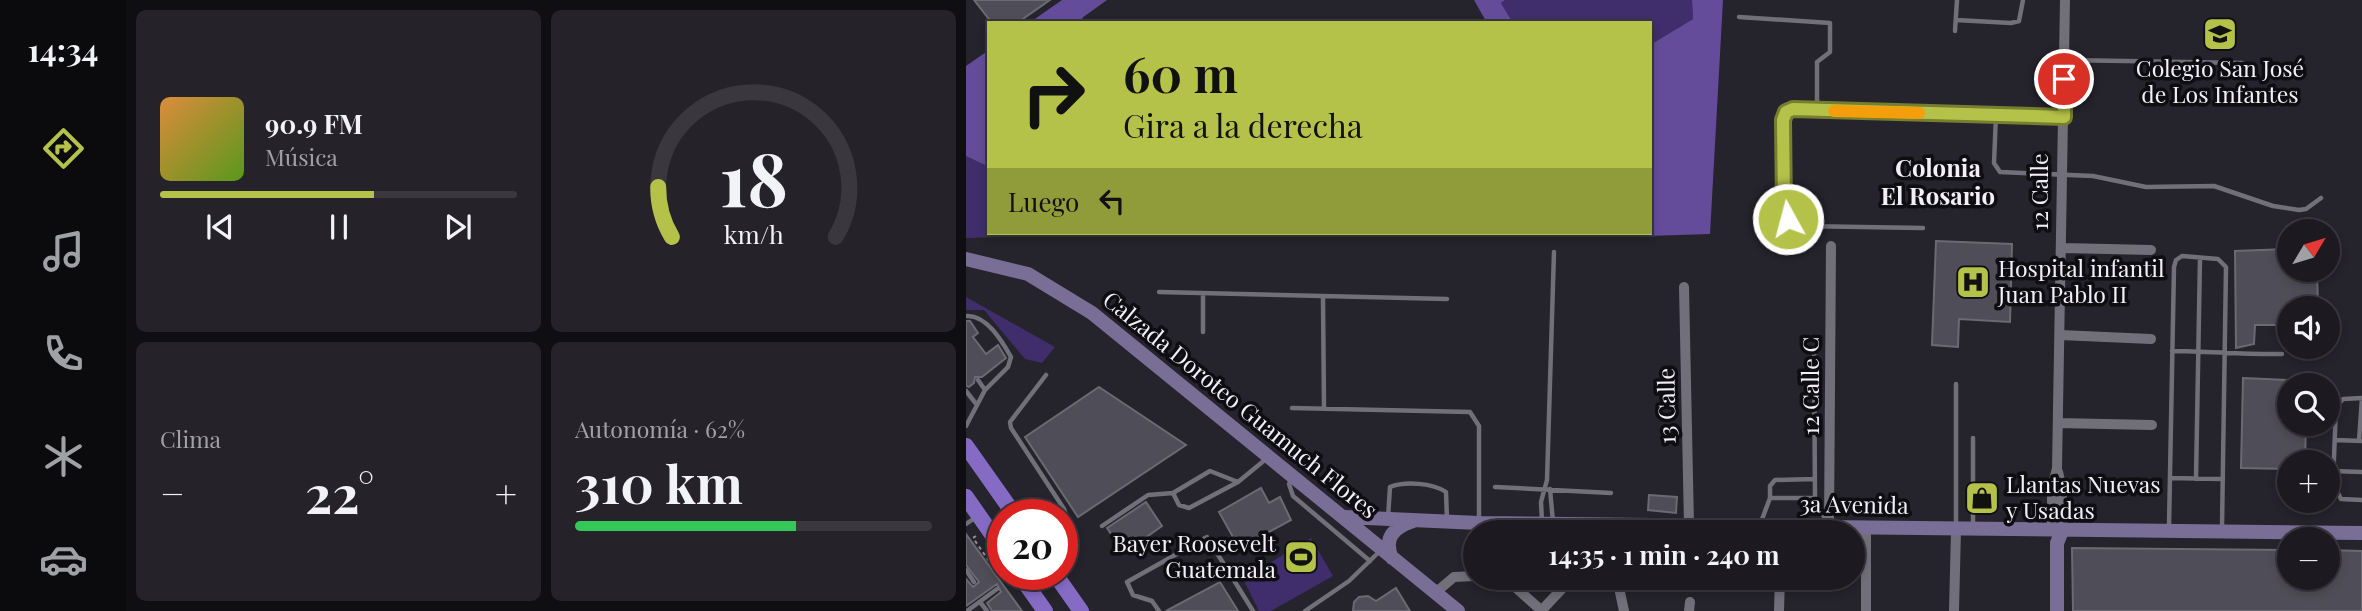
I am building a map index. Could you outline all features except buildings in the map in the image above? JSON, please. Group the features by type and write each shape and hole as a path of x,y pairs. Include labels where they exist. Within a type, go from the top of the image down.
{"highway":[{"path":"966,446 1003,499"},
{"path":"970,510 987,531"},
{"path":"1028,590 1038,608"},
{"path":"1066,590 1081,611"}],"main road":[{"name":"Calzada Doroteo Guamuch Flores","path":"970,261 1019,270 1064,294 1293,475 1458,611"},
{"name":"3a Avenida","path":"1345,517 1463,522"},
{"path":"1387,554 1390,535 1401,526 1418,520"},
{"name":"3a Avenida","path":"1866,527 2057,535 2169,532 2362,533"},
{"name":"12 Calle","path":"2057,535 2057,611"}],"street":[{"name":"12 Calle","path":"2057,535 2062,489 2057,468 2066,0"},
{"name":"12 Calle C","path":"1829,520 1831,246"},
{"path":"2063,248 2151,250"},
{"name":"13 Calle","path":"1684,287 1689,520"},
{"path":"2060,335 2151,339"},
{"path":"2058,423 2152,425"},
{"path":"1866,527 1866,611"},
{"path":"1954,611 1956,530"},
{"path":"1435,593 1454,578 1463,577"},
{"path":"1518,590 1542,611 1562,590"},
{"path":"1620,590 1624,611"},
{"path":"1779,611 1780,590"}],"lane":[{"path":"1955,31 1957,0"},
{"path":"1956,20 2011,23 2019,21 2023,0"},
{"path":"1739,17 1825,20 1830,23 1830,52 1817,62 1817,110"},
{"path":"2065,60 2243,63"},
{"path":"1923,228 1800,226 1788,219 1784,208 1783,120 1786,112 1793,109 2064,117"},
{"path":"1996,115 1994,163 2000,172 2093,176 2146,187 2214,186 2273,206 2299,210 2306,209 2321,198"},
{"path":"1548,520 1555,252"},
{"path":"2169,532 2176,260 2182,256 2218,260 2226,267 2222,532"},
{"path":"2196,479 2200,258"},
{"path":"1159,292 1447,299"},
{"path":"1203,295 1203,332"},
{"path":"1323,298 1324,408"},
{"path":"966,316 975,315 986,322 1011,357 1007,367 985,390 966,426"},
{"path":"1814,347 1815,498 1826,520"},
{"path":"2172,351 2277,354"},
{"path":"1046,375 1014,415 1011,428 1056,499"},
{"path":"978,380 985,390"},
{"path":"1956,384 1956,530"},
{"path":"966,391 977,405"},
{"path":"2334,450 2336,407 2343,399 2362,398 2361,441 2335,440"},
{"path":"1292,408 1471,412 1479,426 1479,520"},
{"path":"1973,438 1973,530"},
{"path":"1173,493 1180,505 1189,508 1238,482 1269,456"},
{"path":"1102,526 1148,495 1173,493 1210,471 1238,482"},
{"path":"2340,471 2362,472"},
{"path":"1293,475 1289,484 1293,496 1370,561"},
{"path":"2170,478 2221,479"},
{"path":"1762,520 1770,498 1770,486 1775,480 1814,479"},
{"path":"1388,519 1390,487 1420,485 1438,486 1446,492 1447,521"},
{"path":"1495,487 1611,493"},
{"path":"1547,490 1548,520"},
{"path":"2340,497 2362,500"},
{"path":"1770,498 1815,498"},
{"path":"1158,611 1152,601 1133,595 1127,582 1207,537 1253,611"},
{"path":"1305,611 1340,589 1370,561 1387,554"},
{"path":"966,570 974,583"},
{"path":"967,611 996,590"},
{"path":"980,602 987,611"}],"path":[{"path":"973,538 987,558"}],"shaded area":[{"path":"1062,0 1107,0 1082,18 1084,21 1032,21"},
{"path":"1474,0 1505,0 1501,3 1512,21 1486,21"},
{"path":"1505,0 1692,0 1693,19 1652,44 1652,21 1512,21 1501,3"},
{"path":"1692,0 1723,0 1710,234 1617,237 1460,235 1652,235 1652,44 1693,19"},
{"path":"987,51 987,166 966,156 966,66"},
{"path":"966,156 987,166 987,235 1008,237 966,238"},
{"path":"966,297 1055,347 1042,363 1025,359 984,310 966,310"},
{"name":"Bayer Roosevelt Guatemala","path":"1311,538 1333,576 1271,611 1259,611 1243,579"}],"slow traffic":[{"path":"1834,111 1919,113"}],"place":[{"name":"Colegio San José de Los Infantes","path":"2220,34"},
{"name":"Hospital infantil Juan Pablo II","path":"1973,282"},
{"name":"Llantas Nuevas y Usadas","path":"1982,498"},
{"name":"Bayer Roosevelt Guatemala","path":"1301,557"}],"district":[{"name":"Colonia El Rosario","path":"1938,183"}],"route":[{"path":"1788,219 1784,208 1783,120 1786,112 1793,109 2064,117 2064,79"}]}
